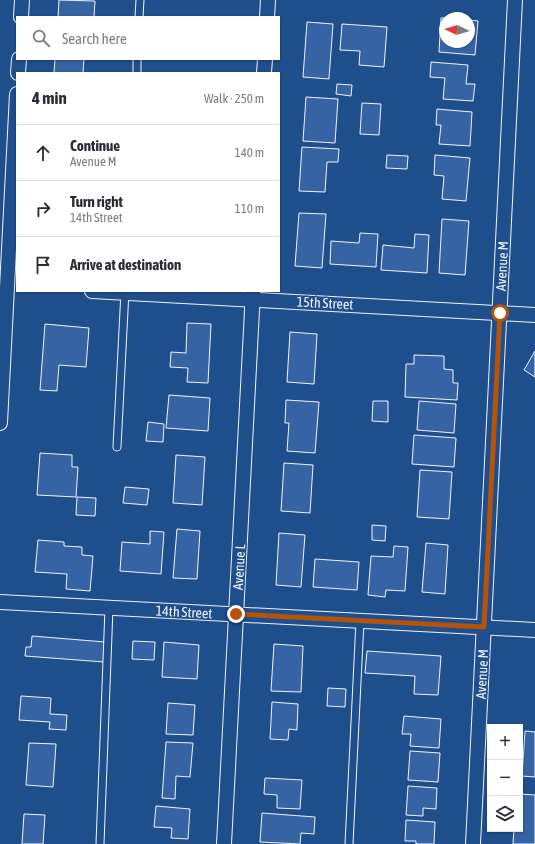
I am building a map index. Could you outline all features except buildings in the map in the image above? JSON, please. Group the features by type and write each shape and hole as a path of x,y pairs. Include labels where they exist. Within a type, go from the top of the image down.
{"street":[{"path":"21,16 22,0"},
{"path":"267,16 268,0"},
{"name":"Avenue M","path":"473,844 515,0"},
{"path":"18,72 19,60"},
{"path":"264,72 265,60"},
{"path":"0,423 16,115"},
{"name":"15th Street","path":"125,292 253,295 535,315"},
{"name":"Avenue L","path":"224,844 253,295"},
{"name":"14th Street","path":"0,602 535,630"}],"lane":[{"path":"140,0 140,16"},
{"path":"136,72 137,60"},
{"path":"117,447 125,292"},
{"path":"100,844 108,608"},
{"path":"348,844 360,621"}],"route":[{"path":"236,614 484,627 500,313"}]}
